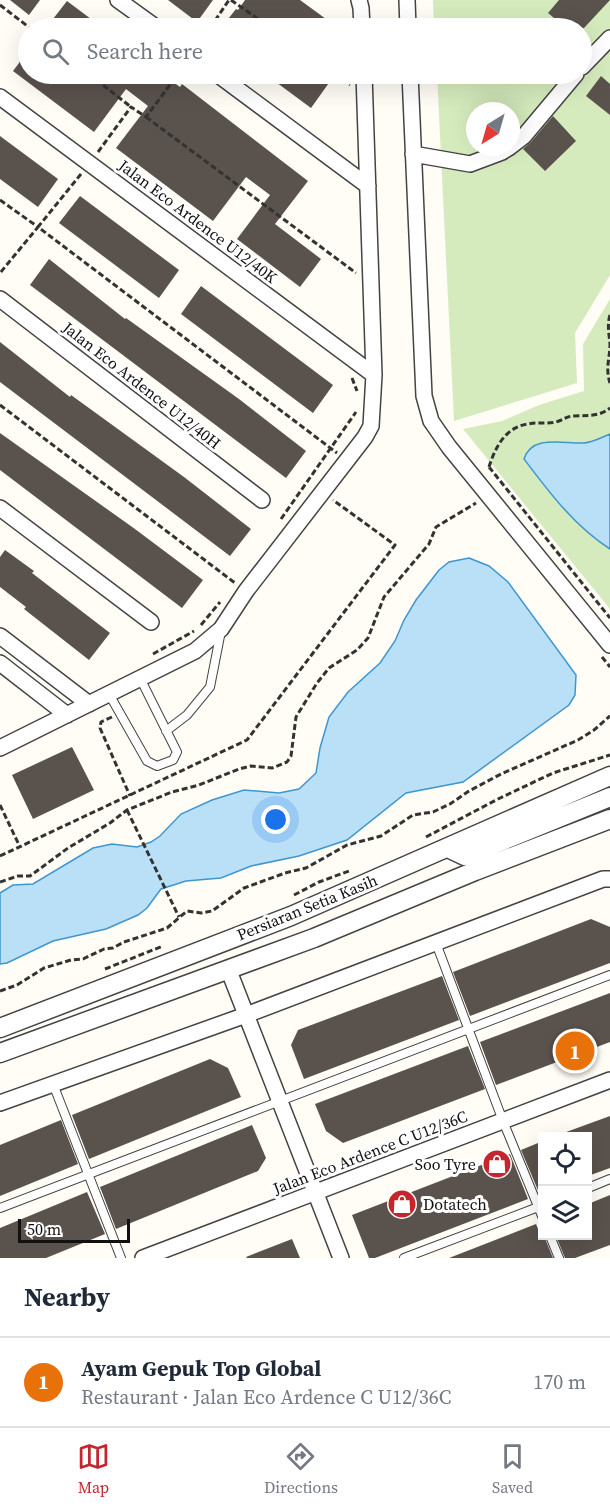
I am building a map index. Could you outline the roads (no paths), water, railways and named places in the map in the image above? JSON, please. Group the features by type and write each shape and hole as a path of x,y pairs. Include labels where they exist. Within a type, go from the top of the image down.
{"street":[{"path":"118,0 143,18"},
{"path":"359,0 361,18"},
{"path":"407,0 408,18"},
{"path":"592,57 610,38"},
{"path":"230,84 368,186"},
{"path":"0,748 195,651 221,628 246,591 365,437 371,426 374,375 364,84"},
{"path":"410,84 424,396 431,421 606,651"},
{"path":"520,139 568,84"},
{"name":"Jalan Eco Ardence U12/40K","path":"0,97 374,375"},
{"path":"413,154 470,164 491,156"},
{"name":"Jalan Eco Ardence U12/40H","path":"0,299 262,500"},
{"path":"0,508 151,622"},
{"path":"0,636 89,704"},
{"path":"0,663 67,715"},
{"name":"Persiaran Setia Kasih","path":"0,1028 291,916 610,776"},
{"path":"448,848 465,856 610,797"},
{"name":"Persiaran Setia Kasih","path":"0,1053 314,938 475,871 610,819"},
{"path":"0,1103 246,1015 603,879 610,879"},
{"path":"229,970 340,1258"},
{"name":"Jalan Eco Ardence C U12/36C","path":"143,1258 610,1080"}],"lane":[{"path":"166,731 187,715 210,687 221,628"},
{"path":"109,694 147,761 157,766 173,760 177,752 140,678"},
{"path":"435,943 504,1121 538,1199"},
{"path":"0,1208 610,975"},
{"path":"53,1084 121,1258"},
{"path":"592,1186 610,1179"},
{"path":"404,1258 538,1207"},
{"path":"552,1240 559,1258"}],"water":[{"path":"610,434 610,549 574,520 524,459 528,451 541,443 586,443"},
{"path":"469,558 489,566 508,582 576,675 575,695 569,705 463,782 406,793 347,840 299,856 251,866 221,878 186,881 161,889 147,908 138,915 106,929 53,941 7,963 0,964 0,893 13,885 33,884 93,848 112,844 137,847 151,842 181,814 212,800 244,790 279,793 299,789 316,773 329,717 348,692 380,663 395,641 416,600 439,570 449,562"}],"place":[{"name":"Ayam Gepuk Top Global","path":"575,1051"},
{"name":"Soo Tyre","path":"497,1164"},
{"name":"Dotatech","path":"402,1204"}]}
